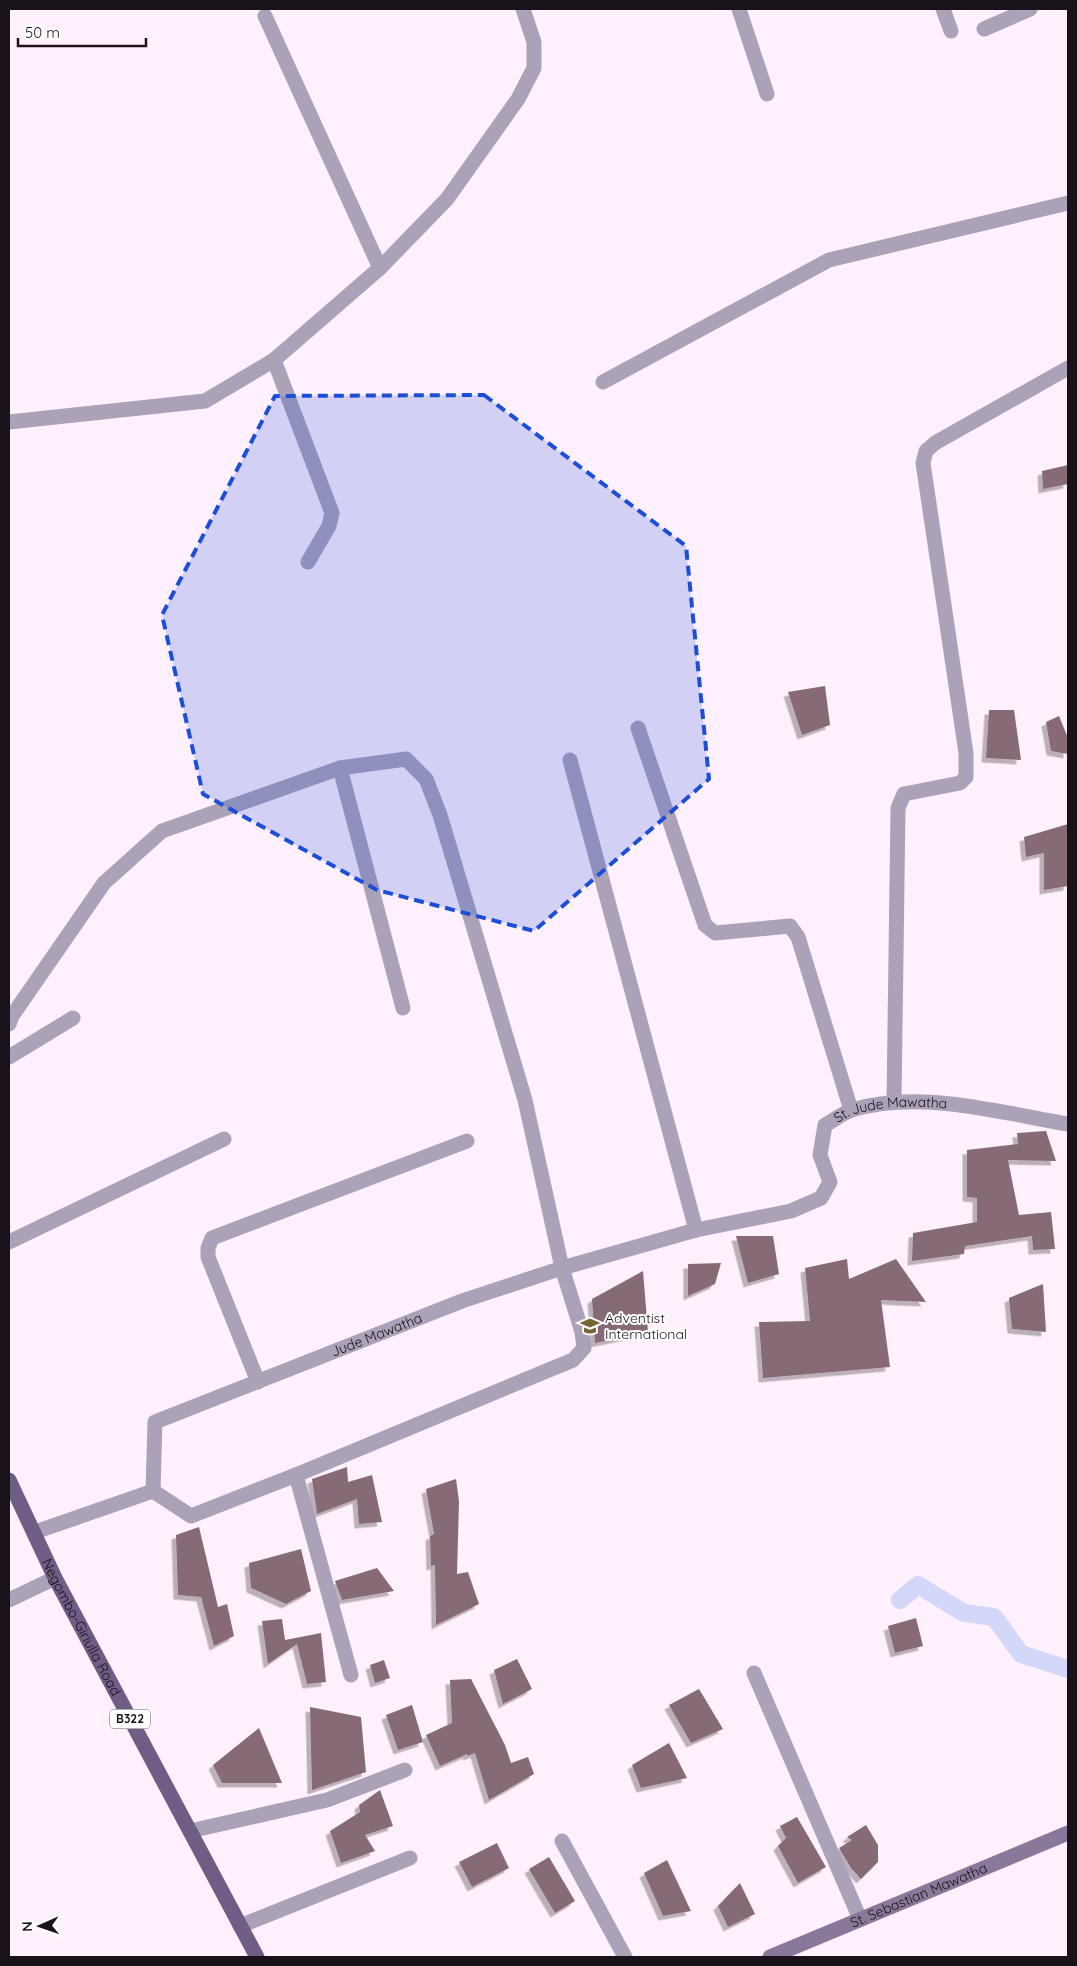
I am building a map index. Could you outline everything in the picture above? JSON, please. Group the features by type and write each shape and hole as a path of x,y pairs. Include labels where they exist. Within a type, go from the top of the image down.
{"main road":[{"name":"Negombo-Giriulla Road","path":"9,1480 55,1578 256,1957"}],"street":[{"path":"9,422 205,401 274,360 380,268 447,199 518,100 534,68 534,42 523,9"},
{"path":"739,9 767,94"},
{"path":"942,9 952,31"},
{"path":"984,29 1030,9"},
{"path":"265,16 380,268"},
{"path":"602,382 829,260 943,235 1068,203"},
{"path":"274,360 332,513 329,526 308,562"},
{"path":"894,1102 898,808 904,794 960,783 966,777 966,753 923,463 926,451 935,443 1068,368"},
{"path":"638,728 705,925 715,933 790,926 798,937 851,1110"},
{"path":"9,1024 12,1016 104,883 162,831 340,768 406,759 426,778 440,814 525,1100 562,1268 582,1332 584,1348 573,1360 296,1475 191,1516 153,1491 34,1532"},
{"path":"570,760 696,1230"},
{"path":"340,768 404,1008"},
{"path":"9,1057 74,1018"},
{"name":"St. Jude Mawatha","path":"791,1211 821,1198 830,1182 820,1155 825,1125 851,1110 894,1102 929,1101 1068,1124"},
{"path":"9,1242 224,1139"},
{"path":"258,1382 208,1257 208,1248 212,1238 467,1141"},
{"name":"Jude Mawatha","path":"153,1491 155,1422 462,1301 562,1268 696,1230 791,1211"},
{"path":"296,1475 350,1675"},
{"path":"9,1600 55,1578"},
{"path":"754,1673 860,1919"},
{"path":"190,1831 327,1800 405,1770"},
{"name":"St. Sebastian Mawatha","path":"770,1957 1068,1833"},
{"path":"562,1842 625,1957"},
{"path":"240,1926 410,1858"}],"highlighted area":[{"path":"484,395 686,546 709,779 534,931 377,890 203,794 162,615 275,396"}],"building":[{"path":"1068,465 1068,484 1043,489 1042,471"},
{"path":"825,686 830,725 802,735 788,692"},
{"path":"989,710 1014,710 1021,760 986,758"},
{"path":"1059,716 1068,738 1068,754 1051,751 1046,722"},
{"path":"1068,824 1068,886 1044,890 1044,853 1026,857 1024,837"},
{"path":"1046,1131 1056,1161 1008,1160 1019,1215 1051,1212 1055,1249 1033,1250 1032,1236 965,1246 964,1254 912,1261 913,1233 977,1222 977,1198 967,1197 967,1150 1018,1144 1017,1133"},
{"path":"736,1236 773,1236 779,1274 748,1283"},
{"path":"847,1259 849,1279 896,1259 926,1302 881,1300 890,1367 763,1378 759,1322 810,1321 805,1268"},
{"path":"721,1263 715,1284 688,1296 688,1264"},
{"path":"643,1271 648,1332 595,1343 592,1299"},
{"path":"1043,1284 1046,1332 1012,1329 1009,1298"},
{"path":"347,1467 348,1482 372,1475 382,1522 359,1524 357,1499 317,1514 312,1479"},
{"path":"456,1479 459,1501 457,1574 468,1572 479,1604 436,1625 435,1565 431,1566 430,1536 434,1534 426,1489"},
{"path":"199,1527 218,1607 227,1604 234,1636 214,1646 201,1597 178,1595 176,1535"},
{"path":"301,1549 311,1591 286,1604 251,1588 249,1563"},
{"path":"377,1568 394,1591 342,1600 335,1581"},
{"path":"916,1618 923,1646 895,1653 888,1626"},
{"path":"282,1619 285,1640 321,1633 326,1682 307,1684 297,1644 268,1664 262,1621"},
{"path":"517,1659 532,1689 503,1704 494,1670"},
{"path":"384,1660 390,1678 375,1683 370,1665"},
{"path":"471,1679 505,1745 511,1763 528,1757 534,1774 489,1800 475,1753 468,1756 467,1754 440,1766 426,1735 452,1723 450,1680"},
{"path":"699,1689 723,1729 691,1743 669,1705"},
{"path":"412,1705 423,1742 398,1750 386,1715"},
{"path":"310,1707 361,1717 366,1772 312,1790"},
{"path":"259,1728 282,1783 222,1783 213,1765"},
{"path":"669,1743 687,1778 641,1788 632,1765"},
{"path":"380,1790 393,1826 365,1835 375,1851 341,1863 330,1831 360,1812 359,1805"},
{"path":"797,1817 826,1867 798,1883 778,1846 786,1838 780,1826"},
{"path":"866,1825 878,1845 878,1862 861,1879 851,1868 839,1848 852,1840 847,1837"},
{"path":"497,1843 509,1868 472,1887 459,1862"},
{"path":"549,1857 575,1901 555,1913 529,1869"},
{"path":"667,1860 691,1911 663,1916 644,1873"},
{"path":"740,1883 755,1914 728,1927 718,1906"}],"waterway":[{"path":"900,1600 918,1585 964,1613 994,1617 1021,1654 1068,1669"}],"place":[{"name":"Adventist International","path":"590,1326"}]}
